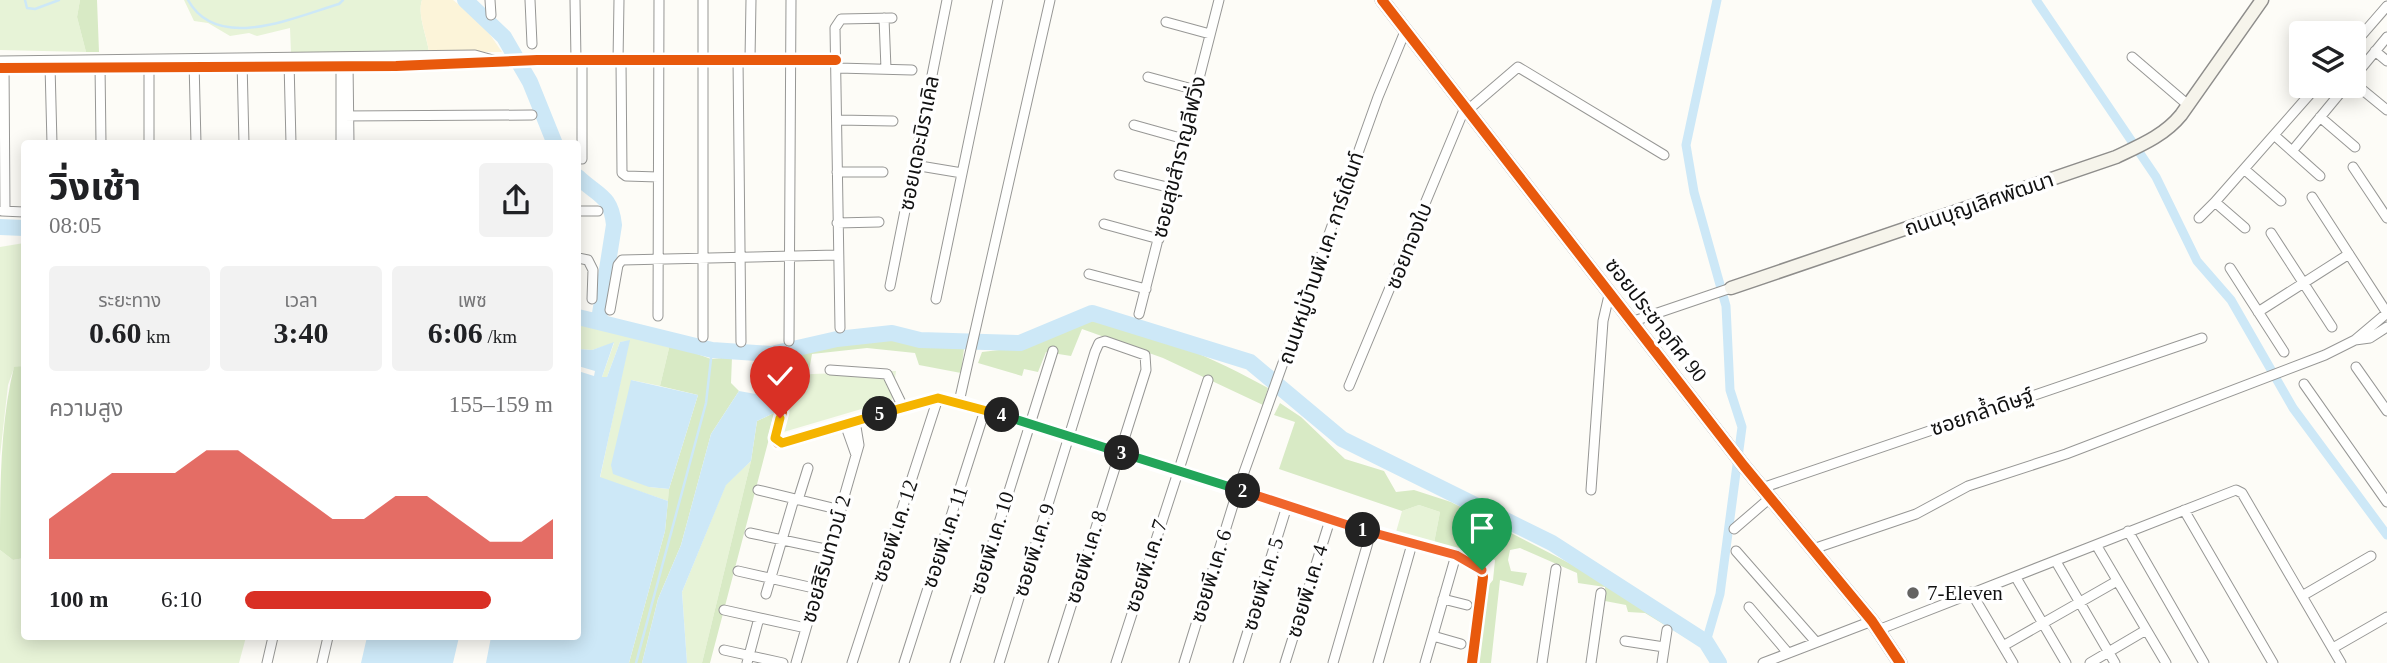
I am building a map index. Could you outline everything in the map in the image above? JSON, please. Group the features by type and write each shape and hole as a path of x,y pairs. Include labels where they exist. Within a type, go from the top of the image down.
{"street":[{"path":"490,0 491,15"},
{"path":"530,0 532,44"},
{"path":"575,0 582,159"},
{"path":"619,0 622,173 626,176 658,177"},
{"path":"658,316 659,0"},
{"path":"703,0 703,337"},
{"path":"750,59 751,0"},
{"path":"789,341 787,257 791,0"},
{"name":"ซอยเดอะมิราเคิล","path":"890,286 947,0"},
{"path":"936,299 997,0"},
{"path":"959,402 978,327 1049,0"},
{"name":"ซอยสุขสำราญลีฟวิ่ง","path":"1139,314 1219,0"},
{"name":"ซอยประชาอุทิศ 90","path":"1382,0 1468,107 1744,466 1875,626 1900,663"},
{"name":"ถนนบุญเลิศพัฒนา","path":"1634,321 2116,158 2172,126 2262,0"},
{"path":"2366,30 2387,6"},
{"path":"840,328 837,255 837,64 834,37 838,22 888,18 886,69"},
{"path":"1166,22 1210,34"},
{"name":"ถนนหมู่บ้านพี.เค. การ์เด้นท์","path":"1238,489 1378,97 1406,29"},
{"path":"2366,62 2387,37"},
{"path":"2375,51 2387,61"},
{"path":"2132,57 2189,105"},
{"path":"737,59 741,342"},
{"path":"21,212 2,211 2,64 790,59 912,70"},
{"path":"344,61 348,140"},
{"path":"194,62 196,140"},
{"path":"242,62 244,140"},
{"path":"289,62 291,140"},
{"path":"149,63 149,140"},
{"path":"50,64 52,140"},
{"path":"100,64 101,140"},
{"path":"1468,107 1518,67 1664,155"},
{"path":"1148,77 1196,90"},
{"path":"2366,93 2387,110"},
{"path":"2199,219 2306,98"},
{"path":"2293,150 2336,98"},
{"name":"ซอยทองใบ","path":"1349,386 1468,107"},
{"path":"345,116 532,115"},
{"path":"342,140 345,116"},
{"path":"2320,117 2356,146"},
{"path":"838,120 893,121"},
{"path":"1134,125 1184,139"},
{"path":"2274,135 2320,176"},
{"path":"915,164 962,173"},
{"path":"2353,167 2387,218"},
{"path":"2244,169 2281,201"},
{"path":"837,172 883,172"},
{"path":"1119,175 1171,188"},
{"path":"1813,549 1916,514 1968,486 2066,454 2293,368 2355,340 2387,313 2312,197"},
{"path":"2215,202 2245,228"},
{"path":"581,211 598,211"},
{"path":"837,223 879,222"},
{"path":"1104,224 1159,239"},
{"path":"2271,233 2332,327"},
{"path":"2258,312 2349,254"},
{"path":"610,310 620,262 837,255"},
{"path":"581,259 588,260 592,266 592,299"},
{"path":"2230,268 2284,352"},
{"path":"1089,274 1146,289"},
{"path":"1591,489 1603,321 1610,290"},
{"path":"2355,340 2370,338 2387,327"},
{"name":"ซอยกล้ำดิษฐ์","path":"1766,493 2202,338"},
{"name":"ซอยพี.เค. 9","path":"999,663 1099,343 1114,342 1144,355 1146,362 1119,452"},
{"name":"ซอยพี.เค. 10","path":"955,663 1053,351"},
{"path":"2356,367 2387,411"},
{"path":"830,370 887,374 903,407"},
{"name":"ซอยพี.เค. 7","path":"1116,663 1208,380"},
{"path":"2304,384 2387,502"},
{"path":"766,389 779,397 782,409 775,438 778,443 938,398 1069,436 1329,520 1456,555 1476,564 1482,570 1472,663"},
{"name":"ซอยพี.เค. 12","path":"852,663 938,398"},
{"name":"ซอยพี.เค. 11","path":"904,663 985,410"},
{"name":"ซอยสิรินทาวน์ 2","path":"796,663 859,445 850,422"},
{"name":"ซอยพี.เค. 8","path":"1053,663 1119,452"},
{"path":"766,594 781,540 808,468"},
{"name":"ซอยพี.เค. 6","path":"1184,663 1238,489"},
{"path":"758,490 841,510"},
{"path":"1763,663 1816,642 1875,626 1971,592 2232,491 2242,493 2341,663"},
{"path":"1734,529 1766,493"},
{"name":"ซอยพี.เค. 5","path":"1238,663 1287,506"},
{"path":"2184,510 2273,663"},
{"name":"ซอยพี.เค. 4","path":"1285,663 1329,520"},
{"path":"2128,531 2204,663"},
{"path":"1334,663 1371,532"},
{"path":"750,533 830,550"},
{"path":"1378,663 1412,544"},
{"path":"2098,548 2166,663"},
{"path":"1736,551 1816,642"},
{"path":"1425,663 1456,555"},
{"path":"2302,596 2371,556"},
{"path":"2058,565 2115,663"},
{"path":"1542,663 1556,569"},
{"path":"738,571 818,589"},
{"path":"2018,581 2066,663"},
{"path":"2003,646 2117,581"},
{"path":"1971,592 2013,663"},
{"path":"1591,663 1601,593"},
{"path":"1443,599 1467,605"},
{"path":"1749,607 1788,653"},
{"path":"724,610 806,628"},
{"path":"2333,648 2387,617"},
{"path":"748,659 759,618"},
{"path":"2090,663 2146,629"},
{"path":"1662,663 1667,630"},
{"path":"1433,636 1461,644"},
{"path":"267,663 272,640"},
{"path":"322,663 327,640"},
{"path":"1625,640 1664,647"},
{"path":"724,650 748,659 783,663"}],"green space":[{"path":"0,0 80,0 77,17 86,52 0,50"},
{"path":"80,0 97,0 99,52 86,52 77,17"},
{"path":"184,0 422,0 421,19 429,52 291,53 290,28 257,36 249,33 230,36 208,23 194,21"},
{"path":"21,244 21,367 14,368 8,385 0,456 0,247"},
{"path":"1091,321 1137,331 1226,366 1268,388 1263,405 1163,358 1082,329 1071,356 1046,352 1038,372 1024,369 1022,376 978,363 982,352 1032,346 1075,325"},
{"path":"581,323 635,332 670,344 660,386 631,380 649,487 669,489 668,501 600,478 629,341 620,342 607,377 602,377 614,343 592,350 581,349"},
{"path":"856,338 964,349 961,373 919,365 915,353 867,348 812,354 809,371 772,370 762,359"},
{"path":"670,344 711,359 732,357 731,383 739,391 711,434 681,545 658,599 642,663 629,663 665,531 669,489 698,395 660,386"},
{"path":"21,366 21,559 13,560 0,550 0,504 6,411 14,367"},
{"path":"896,371 892,400 770,436 785,375"},
{"path":"1280,403 1301,417 1345,459 1384,471 1396,492 1414,490 1451,502 1598,578 1691,641 1645,613 1628,612 1626,605 1605,601 1605,587 1578,583 1577,573 1520,548 1510,550 1508,560 1511,571 1527,573 1523,586 1500,580 1491,663 1478,663 1495,560 1434,543 1440,512 1419,505 1402,511 1279,469 1295,422 1274,415"},
{"path":"776,412 710,663 702,663 751,461 757,421"},
{"path":"751,461 702,663 687,663 682,592 726,484"},
{"path":"1419,505 1440,512 1434,543 1396,532 1402,511"},
{"path":"0,550 13,560 21,559 21,640 245,640 239,663 0,663"}],"sand":[{"path":"422,0 453,0 482,23 502,52 429,52 421,18"}],"water":[{"path":"630,340 600,477 668,501 665,531 629,663 486,663 490,640 581,640 581,372 594,376 595,371 581,367 581,349 592,350 614,342 602,377 607,377 620,342"},
{"path":"631,380 698,395 669,489 649,487 613,474 611,465"},
{"path":"739,391 779,398 776,412 757,421 751,461 726,485 682,592 687,663 642,663 658,599 681,545 711,434"},
{"path":"366,640 458,640 453,663 361,663"}],"waterway":[{"path":"25,0 27,8 35,9 59,0"},
{"path":"188,0 201,16 218,25 237,28 280,22 339,4 343,0"},
{"path":"465,0 504,37 530,82 553,140"},
{"path":"1706,642 1720,594 1742,427 1730,390 1726,306 1694,192 1686,145 1717,0"},
{"path":"2036,0 2156,177 2197,261 2231,300 2293,408 2387,535"},
{"path":"581,180 607,202 614,225 599,320"},
{"path":"0,227 21,228"},
{"path":"581,318 712,350 771,354 837,339 892,333 920,340 1020,343 1092,313 1250,362 1342,439 1552,543 1706,642 1719,663"},
{"path":"636,663 706,403 712,350"}],"cycle path":[{"path":"1382,0 1744,466 1872,621 1900,663"},
{"path":"0,68 396,66 537,60 836,60"},
{"path":"766,389 779,397 782,412 775,438 778,443 938,398 959,402 1330,520 1469,560 1477,565 1483,577 1472,663"}],"place":[{"name":"7-Eleven","path":"1913,593"}],"route":[{"path":"780,418 775,438 776,442 782,443 930,399 959,402 1329,520 1456,555 1476,564 1482,570"}]}
